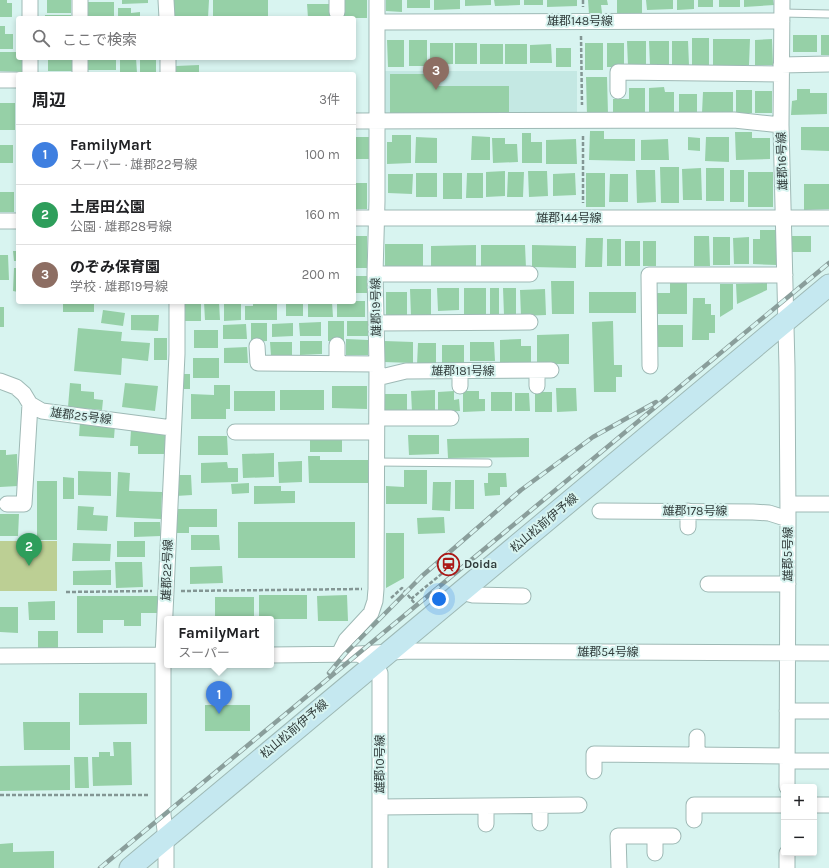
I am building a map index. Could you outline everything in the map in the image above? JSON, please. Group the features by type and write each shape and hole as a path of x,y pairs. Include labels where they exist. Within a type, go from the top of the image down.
{"main road":[{"name":"松山松前伊予線","path":"130,868 373,656 428,619 829,285"}],"street":[{"path":"30,0 30,16"},
{"path":"80,0 80,16"},
{"path":"166,0 167,16"},
{"name":"雄郡19号線","path":"371,613 375,601 376,589 377,371 375,274 378,121 377,0"},
{"name":"雄郡148号線","path":"378,22 782,11"},
{"name":"雄郡16号線","path":"782,11 781,126 785,322"},
{"path":"30,60 30,72"},
{"path":"80,60 80,72"},
{"path":"168,60 168,72"},
{"path":"618,91 618,72 781,69 829,64"},
{"path":"0,80 16,80"},
{"path":"356,121 734,120 781,126"},
{"name":"雄郡144号線","path":"356,218 829,218"},
{"path":"0,222 16,221"},
{"path":"375,274 530,274"},
{"path":"650,366 649,275 785,275"},
{"name":"雄郡22号線","path":"166,616 172,428 177,354 177,304"},
{"path":"376,323 530,322"},
{"name":"雄郡5号線","path":"785,322 788,512 787,784"},
{"path":"337,345 337,363"},
{"name":"雄郡181号線","path":"257,346 258,363 337,363 377,371 406,371 460,378 544,370 537,386"},
{"name":"雄郡25号線","path":"0,381 16,387 24,394 30,404 42,411 172,428"},
{"path":"7,504 24,504 30,404"},
{"path":"235,432 376,425 451,418"},
{"name":"雄郡178号線","path":"610,516 688,511 788,512 829,504"},
{"path":"688,511 688,527"},
{"path":"708,584 788,584"},
{"path":"464,589 469,594 473,595 523,596"},
{"path":"339,654 346,640 371,613"},
{"name":"雄郡54号線","path":"274,655 339,654 373,656 409,651 829,653"},
{"path":"0,656 164,656"},
{"name":"雄郡10号線","path":"373,656 380,673 380,868"},
{"name":"雄郡22号線","path":"165,668 163,815 166,838 166,868"},
{"path":"787,711 829,711"},
{"path":"696,755 697,737"},
{"path":"594,771 594,754 696,755 829,761"},
{"path":"380,807 579,805"},
{"path":"694,820 694,805 781,805"},
{"path":"817,805 829,805"},
{"path":"486,806 486,824"},
{"path":"540,806 540,823"},
{"path":"619,868 618,836 673,836"},
{"path":"655,836 655,853"},
{"path":"787,856 788,868"}],"lane":[{"path":"782,11 829,14"},
{"path":"376,462 488,463"}],"path":[{"path":"411,599 456,562"},
{"path":"371,613 379,610 402,588 428,619"},
{"path":"66,592 376,589"},
{"path":"0,795 163,795"}],"shaded area":[{"path":"384,71 577,71 577,115 384,116"}],"green space":[{"path":"0,541 57,541 57,591 0,591"}],"building":[{"path":"0,0 7,0 7,3 12,3 12,17 0,17"},
{"path":"47,0 71,0 71,13 47,13"},
{"path":"122,0 148,0 148,3 122,4"},
{"path":"174,0 209,0 208,16 174,16"},
{"path":"213,0 268,0 268,16 213,16"},
{"path":"342,0 367,0 367,18 342,16"},
{"path":"386,0 402,0 402,12 386,11"},
{"path":"407,0 430,0 430,8 407,8"},
{"path":"434,0 460,0 460,9 434,10"},
{"path":"465,0 491,0 491,5 465,6"},
{"path":"494,0 520,0 520,5 495,6"},
{"path":"524,0 543,0 543,5 524,5"},
{"path":"547,0 577,0 577,6 547,7"},
{"path":"588,0 607,0 608,5 601,5 602,13 589,14"},
{"path":"617,0 642,0 642,13 617,13"},
{"path":"646,0 673,0 673,9 647,10"},
{"path":"677,0 694,0 694,9 677,10"},
{"path":"698,0 713,0 713,7 698,7"},
{"path":"719,0 740,0 740,7 719,7"},
{"path":"744,0 773,0 774,5 744,7"},
{"path":"88,2 114,2 114,16 88,16"},
{"path":"307,4 331,4 331,16 308,16"},
{"path":"118,8 131,8 131,13 140,12 140,16 118,16"},
{"path":"45,15 71,15 71,16"},
{"path":"0,26 5,26 5,34 13,34 13,49 0,49"},
{"path":"793,35 817,35 817,52 793,52"},
{"path":"821,35 829,35 829,55 821,55"},
{"path":"692,38 709,38 709,65 692,65"},
{"path":"713,39 750,39 749,65 713,65"},
{"path":"772,39 773,65 755,65 755,40"},
{"path":"387,40 404,40 404,67 388,67"},
{"path":"409,40 427,40 427,66 409,66"},
{"path":"627,41 646,41 646,65 628,66"},
{"path":"649,41 669,41 669,66 650,66"},
{"path":"672,41 688,41 689,65 672,65"},
{"path":"430,43 453,43 453,64 430,65"},
{"path":"455,43 477,43 477,64 455,64"},
{"path":"585,43 603,43 603,70 585,70"},
{"path":"607,43 624,43 624,67 607,67"},
{"path":"480,44 503,44 503,64 480,64"},
{"path":"505,44 527,44 527,64 505,64"},
{"path":"551,44 552,63 530,63 530,45"},
{"path":"556,48 571,48 571,67 556,67"},
{"path":"0,52 16,52 16,60 22,60 22,72 0,71"},
{"path":"48,60 73,60 73,71 48,71"},
{"path":"88,60 116,60 116,70 88,70"},
{"path":"120,60 136,60 137,72 120,72"},
{"path":"140,60 156,60 156,72 140,72"},
{"path":"199,65 199,72 176,72 176,66"},
{"path":"390,74 438,74 438,86 509,86 509,115 390,115"},
{"path":"586,77 607,77 608,114 587,115"},
{"path":"664,87 665,92 674,92 674,114 649,114 649,88"},
{"path":"629,88 645,88 645,116 613,116 613,99 629,99"},
{"path":"797,89 810,89 810,93 827,93 827,114 791,115 792,101 797,100"},
{"path":"736,90 752,90 752,113 736,113"},
{"path":"755,91 772,91 772,113 755,113"},
{"path":"703,92 733,92 733,113 702,113"},
{"path":"679,94 697,94 697,115 679,114"},
{"path":"0,103 15,103 15,130 0,130"},
{"path":"801,127 829,127 829,151 801,150"},
{"path":"590,131 604,131 604,139 635,139 635,161 589,160"},
{"path":"735,132 752,132 752,138 770,138 770,159 736,160"},
{"path":"522,133 531,133 531,142 542,142 542,163 522,163"},
{"path":"392,135 411,135 411,163 387,164 387,142 392,142"},
{"path":"472,136 490,137 490,160 471,160"},
{"path":"356,137 370,137 370,159 356,159"},
{"path":"416,137 437,138 437,163 415,163"},
{"path":"688,137 700,138 700,151 688,150"},
{"path":"706,137 729,137 729,162 705,161"},
{"path":"492,138 505,138 505,144 517,144 518,162 493,163"},
{"path":"576,139 577,164 546,164 546,140"},
{"path":"668,139 669,160 641,160 641,140"},
{"path":"0,145 13,145 13,163 0,163"},
{"path":"660,167 679,167 679,203 661,203"},
{"path":"701,168 702,200 683,200 682,169"},
{"path":"706,168 724,168 724,201 706,201"},
{"path":"636,170 655,170 656,202 637,203"},
{"path":"730,170 744,170 744,202 730,202"},
{"path":"505,171 505,196 486,197 486,172"},
{"path":"528,171 547,171 548,196 529,197"},
{"path":"508,172 524,172 523,197 507,197"},
{"path":"748,172 773,172 773,207 748,207"},
{"path":"416,173 437,173 437,197 416,197"},
{"path":"443,173 462,173 462,199 443,199"},
{"path":"467,173 483,173 483,198 466,198"},
{"path":"575,173 576,195 553,196 553,174"},
{"path":"586,173 605,173 605,207 586,207"},
{"path":"388,174 413,174 412,194 388,193"},
{"path":"610,174 628,174 628,202 609,202"},
{"path":"356,183 367,183 367,209 356,209"},
{"path":"804,184 829,184 829,209 804,210"},
{"path":"0,192 14,192 14,212 0,212"},
{"path":"760,230 778,230 777,265 753,264 753,239 760,239"},
{"path":"356,236 367,236 367,268 356,268"},
{"path":"694,236 709,236 710,266 694,266"},
{"path":"792,236 811,236 811,252 792,252"},
{"path":"713,237 730,237 730,265 713,265"},
{"path":"749,237 749,264 734,264 733,238"},
{"path":"586,238 603,238 602,267 585,267"},
{"path":"607,239 621,239 621,266 607,266"},
{"path":"625,241 640,241 640,266 625,266"},
{"path":"643,241 656,241 656,266 643,266"},
{"path":"385,244 423,244 423,269 385,269"},
{"path":"476,245 476,267 431,267 431,246"},
{"path":"481,245 525,245 526,268 481,268"},
{"path":"532,245 576,246 576,268 532,267"},
{"path":"13,251 16,251 16,261 14,261"},
{"path":"0,255 8,255 9,280 0,280"},
{"path":"14,268 16,268 16,292 13,291"},
{"path":"356,276 368,276 367,293 356,293"},
{"path":"551,281 574,281 574,314 552,314"},
{"path":"670,283 687,283 687,314 655,314 655,293 670,293"},
{"path":"767,283 767,290 737,304 736,284"},
{"path":"720,284 733,284 733,309 720,317"},
{"path":"437,288 459,288 459,310 438,311"},
{"path":"464,288 486,288 486,314 464,315"},
{"path":"490,288 499,288 499,315 490,315"},
{"path":"503,288 516,288 516,315 504,315"},
{"path":"410,289 431,289 431,315 411,316"},
{"path":"545,289 546,315 521,316 520,290"},
{"path":"386,292 407,292 407,316 386,316"},
{"path":"589,292 636,292 636,313 589,313"},
{"path":"693,298 705,298 705,304 711,304 711,315 715,315 715,333 709,333 709,340 692,340"},
{"path":"356,301 365,301 365,317 337,317 337,304 356,304"},
{"path":"63,304 94,304 94,312 63,312"},
{"path":"185,304 201,304 201,321 185,321"},
{"path":"204,304 219,304 220,320 205,320"},
{"path":"224,304 241,304 241,320 224,321"},
{"path":"253,304 277,304 277,320 245,320 245,306 253,306"},
{"path":"286,304 303,304 303,316 286,316"},
{"path":"308,304 332,304 333,317 308,317"},
{"path":"0,307 4,307 4,327 0,327"},
{"path":"103,310 125,313 123,326 101,323"},
{"path":"131,315 159,315 158,331 131,330"},
{"path":"328,321 344,321 344,341 328,341"},
{"path":"347,321 369,321 369,336 347,336"},
{"path":"613,321 614,365 622,365 622,377 616,377 616,392 594,392 592,322"},
{"path":"321,322 321,336 300,336 299,323"},
{"path":"251,323 267,323 267,341 251,342"},
{"path":"293,323 293,336 272,337 272,324"},
{"path":"246,324 247,339 223,339 223,325"},
{"path":"657,325 683,325 683,347 657,347"},
{"path":"78,328 122,332 121,341 150,343 148,361 122,358 121,375 74,371"},
{"path":"194,330 218,330 218,348 194,348"},
{"path":"569,334 569,364 537,364 537,335"},
{"path":"154,338 167,338 167,360 154,360"},
{"path":"346,339 368,340 368,355 346,355"},
{"path":"521,339 521,346 531,346 531,363 500,363 500,340"},
{"path":"300,341 322,341 322,354 300,355"},
{"path":"384,341 413,342 413,363 384,362"},
{"path":"270,342 292,342 292,356 271,356"},
{"path":"470,342 494,342 495,361 470,361"},
{"path":"418,343 436,343 436,366 417,365"},
{"path":"442,345 464,345 464,364 442,364"},
{"path":"247,347 248,363 224,363 224,348"},
{"path":"193,358 219,358 219,378 193,378"},
{"path":"184,374 190,374 190,389 184,389"},
{"path":"70,383 81,384 81,391 94,392 94,399 103,400 102,410 68,407"},
{"path":"125,383 158,386 155,411 122,407"},
{"path":"214,385 230,385 230,409 226,409 226,419 191,419 191,394 214,395"},
{"path":"332,386 367,386 367,409 332,408"},
{"path":"556,388 576,388 577,411 557,412"},
{"path":"280,390 324,390 324,410 280,410"},
{"path":"435,390 435,412 412,412 411,391"},
{"path":"234,391 275,391 275,411 234,411"},
{"path":"454,391 454,400 459,399 460,411 438,412 438,392"},
{"path":"463,391 479,391 479,399 485,399 485,411 463,412"},
{"path":"491,392 512,392 512,411 491,411"},
{"path":"535,392 552,392 552,412 535,412"},
{"path":"515,393 529,393 530,411 515,411"},
{"path":"384,394 407,394 407,412 384,412"},
{"path":"80,422 115,425 114,438 79,436"},
{"path":"131,430 167,431 166,454 138,454 138,446 130,446"},
{"path":"408,435 439,435 439,454 409,455"},
{"path":"198,436 227,436 228,455 198,455"},
{"path":"310,437 342,437 342,452 310,452"},
{"path":"529,438 529,457 448,458 447,439"},
{"path":"0,450 6,450 6,455 17,454 18,486 0,487"},
{"path":"274,453 274,477 243,478 242,454"},
{"path":"308,456 320,456 320,460 368,460 368,483 309,483"},
{"path":"302,461 302,482 279,483 278,462"},
{"path":"227,462 228,468 238,468 238,482 201,483 201,463"},
{"path":"404,470 427,470 427,504 386,504 386,486 404,487"},
{"path":"78,471 111,472 111,496 78,495"},
{"path":"118,472 130,473 129,491 162,492 161,519 116,517"},
{"path":"488,473 506,473 507,487 500,487 500,495 485,496 484,483 488,483"},
{"path":"175,475 191,475 192,495 176,496"},
{"path":"63,477 74,478 74,499 63,499"},
{"path":"455,480 474,480 474,509 455,509"},
{"path":"37,481 57,481 57,540 37,540"},
{"path":"433,482 451,482 450,511 432,510"},
{"path":"249,483 249,493 232,494 231,484"},
{"path":"254,486 281,486 281,491 295,491 295,503 254,504"},
{"path":"78,506 94,507 93,515 108,516 107,531 77,530"},
{"path":"177,509 217,509 217,527 189,527 189,533 177,533"},
{"path":"0,514 19,514 18,536 0,536"},
{"path":"444,517 445,533 418,534 417,518"},
{"path":"134,522 160,522 161,536 134,537"},
{"path":"238,522 355,522 355,558 238,558"},
{"path":"386,533 404,533 404,578 386,588"},
{"path":"191,535 219,535 220,550 191,550"},
{"path":"117,541 145,541 145,557 117,557"},
{"path":"73,543 111,544 110,561 72,561"},
{"path":"450,555 459,565 447,574 439,565"},
{"path":"115,562 142,562 143,587 116,588"},
{"path":"222,566 223,583 190,584 190,567"},
{"path":"111,570 111,585 73,585 73,571"},
{"path":"259,595 307,595 307,619 274,619 274,616 259,616"},
{"path":"347,595 348,621 318,621 317,596"},
{"path":"77,596 159,596 158,613 141,613 141,626 124,626 124,620 103,620 103,633 77,633"},
{"path":"215,597 254,597 254,616 215,616"},
{"path":"55,601 55,620 29,620 28,602"},
{"path":"0,607 18,607 18,633 0,632"},
{"path":"38,631 58,631 58,648 38,648"},
{"path":"79,693 147,693 147,724 79,725"},
{"path":"205,705 250,705 250,731 205,731"},
{"path":"23,722 70,722 70,750 24,750"},
{"path":"113,742 131,742 132,785 93,786 92,757 99,757 99,752 110,752 110,756 114,756"},
{"path":"74,757 88,757 89,788 75,788"},
{"path":"70,765 70,790 0,791 0,766"},
{"path":"13,843 13,852 54,851 54,868 0,868 0,844"}],"railway":[{"path":"100,868 829,263"},
{"path":"329,673 345,654 422,576 521,490 593,437 656,402"}],"place":[{"name":"のぞみ保育園","path":"436,90"},
{"name":"Doida","path":"448,564"},
{"name":"土居田公園","path":"29,566"},
{"name":"FamilyMart","path":"219,714"}]}
